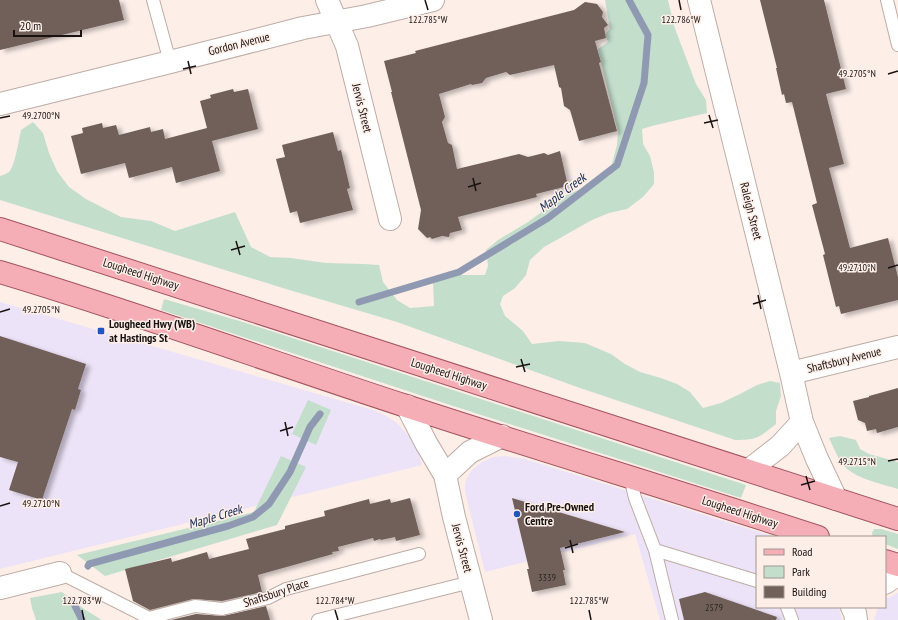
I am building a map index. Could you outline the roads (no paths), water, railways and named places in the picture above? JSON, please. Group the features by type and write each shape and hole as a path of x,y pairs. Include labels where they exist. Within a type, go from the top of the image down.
{"main road":[{"name":"Lougheed Highway","path":"0,229 898,519"},
{"name":"Lougheed Highway","path":"0,272 407,406 815,536"},
{"path":"886,561 898,565"}],"street":[{"name":"Jervis Street","path":"327,0 347,46 390,219"},
{"name":"Gordon Avenue","path":"0,104 303,28 367,16 433,0"},
{"name":"Raleigh Street","path":"699,0 802,422 817,459 836,499"},
{"name":"Shaftsbury Avenue","path":"791,373 898,347"},
{"name":"Jervis Street","path":"407,406 426,444 445,475 454,517 481,620"},
{"path":"749,470 780,446 802,422"},
{"path":"445,475 470,452 502,436"},
{"name":"Shaftsbury Place","path":"0,588 60,573"},
{"path":"886,582 898,574"}],"lane":[{"path":"153,0 170,62"},
{"path":"887,0 898,45"},
{"path":"630,477 635,498 655,550 672,620"},
{"path":"655,550 756,581"},
{"name":"Shaftsbury Place","path":"60,573 149,618 195,606 222,609 268,598 286,589 419,554"},
{"path":"318,620 471,582"},
{"path":"787,608 792,620"}],"waterway":[{"name":"Maple Creek","path":"359,302 459,272 548,218 617,165 644,83 648,35 629,0"},
{"name":"Maple Creek","path":"88,566 89,564 228,526 253,517 269,504 290,472 310,427 320,414"},
{"name":"Maple Creek","path":"72,600 82,620"}],"place":[{"name":"Lougheed Hwy (WB) at Hastings St","path":"101,331"},
{"name":"Ford Pre-Owned Centre","path":"517,514"}]}
